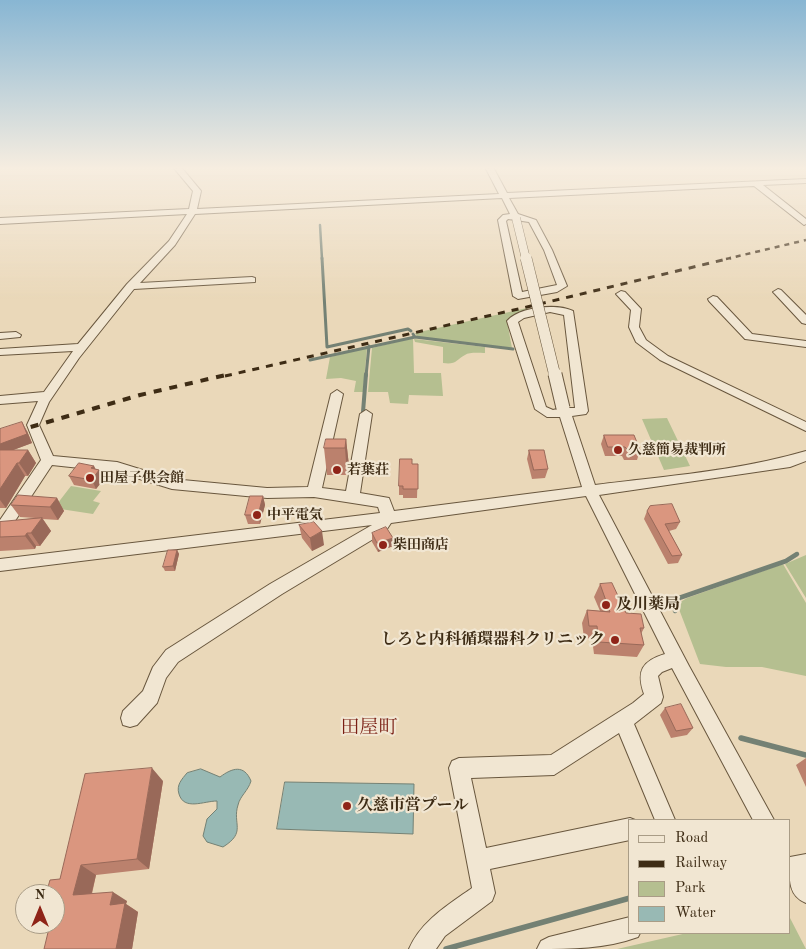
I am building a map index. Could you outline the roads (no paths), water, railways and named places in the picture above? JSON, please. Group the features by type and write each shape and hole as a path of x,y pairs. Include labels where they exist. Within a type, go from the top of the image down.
{"street":[{"path":"0,222 204,211"},
{"path":"513,211 516,217 563,411 590,491 676,659 763,819"},
{"path":"790,211 804,222"},
{"path":"48,460 33,425 36,414 46,396 80,347 130,286 182,232 191,212"},
{"path":"506,217 516,217 526,217 532,220 548,250 562,286 554,290 518,296 502,220 506,217"},
{"path":"130,286 252,280"},
{"path":"778,292 806,321"},
{"path":"621,294 636,309 634,327 642,342 664,358 806,427"},
{"path":"713,299 749,337 806,344"},
{"path":"550,309 563,310 569,313 582,411 563,411 551,414 541,410 512,321 520,316 550,309"},
{"path":"0,336 16,335"},
{"path":"0,352 80,347"},
{"path":"314,492 337,394"},
{"path":"0,400 46,396"},
{"path":"352,496 366,414"},
{"path":"0,565 387,518 590,491 729,472 790,462 806,456"},
{"path":"48,460 117,467 172,484 267,493 314,492 352,496 384,502 388,511 387,518 380,528 276,589 172,656 159,672 150,696 130,718"},
{"path":"0,532 48,460"},
{"path":"421,949 437,928 484,892 459,768 554,765 654,696 650,686 649,674 656,665 676,659"},
{"path":"623,719 665,819"},
{"path":"478,861 628,829"},
{"path":"791,868 806,865"},
{"path":"791,870 806,892"},
{"path":"550,949 628,930"}],"water":[{"path":"201,769 220,777 229,771 237,769 245,772 251,781 238,805 237,832 235,837 223,847 207,842 203,836 207,819 217,809 217,801 190,804 182,799 178,791 181,780 187,773"},
{"name":"久慈市営プール","path":"285,782 414,784 413,834 277,829"}],"waterway":[{"path":"320,225 322,259"},
{"path":"322,258 327,347 408,329 411,331"},
{"path":"369,347 415,337"},
{"path":"415,337 513,349"},
{"path":"310,360 369,347"},
{"path":"366,376 369,347"},
{"path":"363,412 366,374"},
{"path":"675,611 679,598 786,561 797,554"},
{"path":"741,738 806,755"},
{"path":"446,949 628,899"}],"railway":[{"path":"726,259 806,240"},
{"path":"225,376 731,258"},
{"path":"0,436 140,395 230,374"}],"place":[{"name":"久慈簡易裁判所","path":"618,450"},
{"name":"若葉荘","path":"337,470"},
{"name":"田屋子供会館","path":"90,478"},
{"name":"中平電気","path":"257,515"},
{"name":"柴田商店","path":"383,545"},
{"name":"及川薬局","path":"606,605"},
{"name":"しろと内科循環器科クリニック","path":"615,640"},
{"name":"久慈市営プール","path":"347,806"}],"district":[{"name":"田屋町","path":"369,728"}]}
